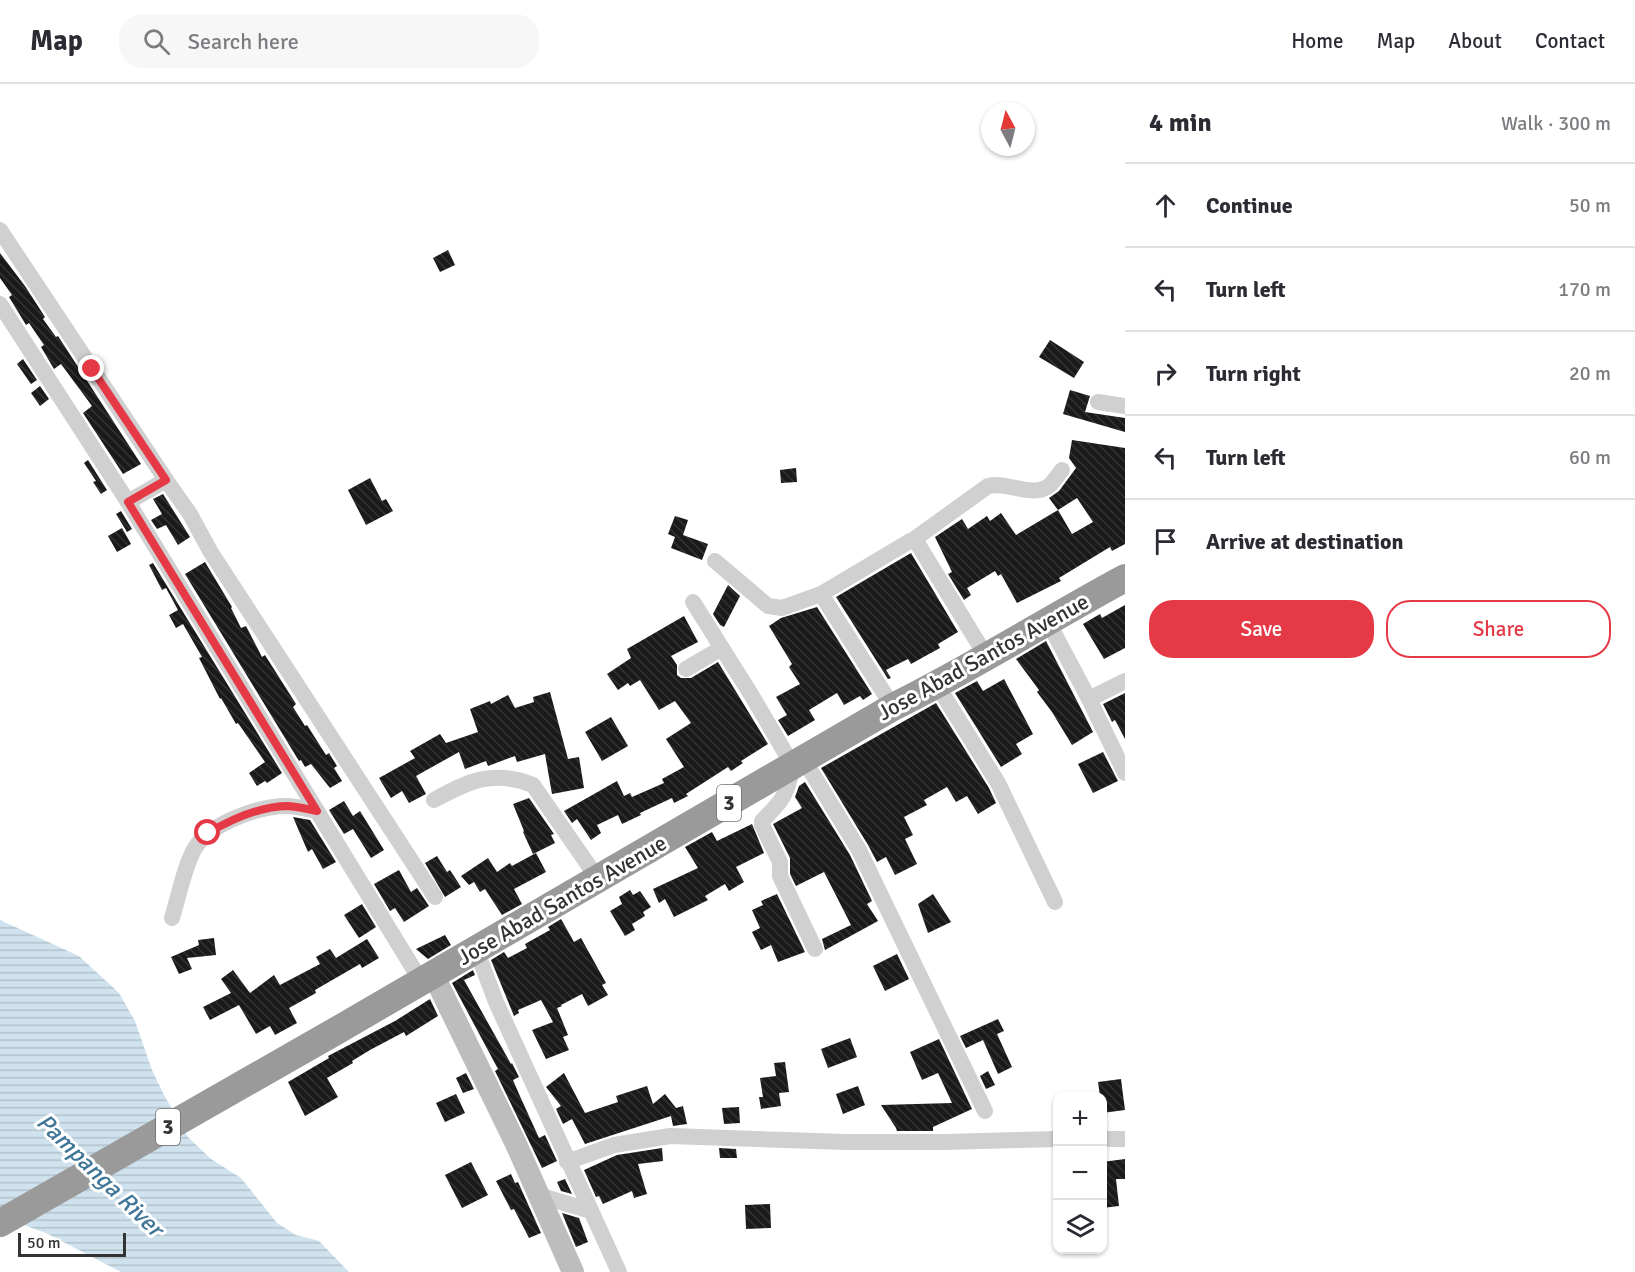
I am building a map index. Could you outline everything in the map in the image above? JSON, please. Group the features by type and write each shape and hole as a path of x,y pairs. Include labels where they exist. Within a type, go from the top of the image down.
{"highway":[{"name":"Jose Abad Santos Avenue","path":"0,1223 336,1031 893,707 937,685 1047,620 1125,578"}],"street":[{"path":"0,230 190,514 210,551 435,897"},
{"path":"0,304 128,502 317,811 427,978 476,1058 573,1272"},
{"path":"1098,402 1125,406"},
{"path":"715,561 768,606 782,608 821,594 913,540 988,486 996,484 1033,490 1048,487 1062,470"},
{"path":"128,502 166,480"},
{"path":"913,540 920,545 986,656"},
{"path":"821,594 893,707"},
{"path":"693,602 798,763 860,850 985,1111"},
{"path":"1047,620 1125,773"},
{"path":"686,669 722,648"},
{"path":"1089,699 1125,681"},
{"path":"937,685 998,783 1055,902"},
{"path":"798,763 784,798 762,821 762,825 780,862 780,876 815,949"},
{"path":"434,800 469,782 492,777 518,779 533,785 598,879"},
{"path":"172,918 194,848 208,833 258,810 288,806 317,811"},
{"path":"476,949 496,1002 619,1272"},
{"path":"567,1162 614,1145 670,1136 846,1142 1053,1139"},
{"path":"1107,1139 1125,1139"},
{"path":"538,1195 591,1211"}],"water":[{"name":"Pampanga River","path":"0,920 79,956 119,993 135,1021 152,1070 188,1137 211,1159 241,1178 277,1223 296,1235 319,1241 349,1272 121,1272 48,1234 0,1216"}],"building":[{"path":"448,250 455,265 440,272 433,258"},
{"path":"0,253 25,286 45,317 43,319 56,337 58,336 141,464 123,474 83,413 92,406 61,364 54,369 41,347 44,345 29,323 26,325 9,297 12,295 0,278"},
{"path":"1050,340 1084,362 1074,378 1039,357"},
{"path":"23,359 37,380 31,384 17,364"},
{"path":"40,386 49,399 40,406 31,393"},
{"path":"1070,390 1090,396 1085,412 1125,418 1125,432 1063,414"},
{"path":"1072,440 1125,448 1125,544 1112,551 1110,547 1059,578 1061,581 1017,603 1001,574 998,576 995,571 967,588 971,595 964,600 948,574 952,572 935,537 962,519 968,529 987,516 990,521 1001,513 1016,535 1058,510 1049,498 1059,491 1076,468 1069,458","holes":["1077,498 1093,522 1072,534 1058,510"]},
{"path":"88,460 107,490 101,494 93,482 96,481 84,463"},
{"path":"796,468 797,482 781,483 780,470"},
{"path":"370,478 382,501 386,499 393,511 366,525 348,490"},
{"path":"163,494 190,537 178,545 166,525 157,529 151,520 162,514 153,499"},
{"path":"121,511 132,529 127,532 116,514"},
{"path":"675,516 688,520 683,535 708,544 702,560 671,548 675,537 668,534"},
{"path":"122,528 131,544 117,552 108,536"},
{"path":"911,553 958,632 938,644 940,648 911,664 908,659 886,670 891,678 888,679 836,597"},
{"path":"205,562 232,607 241,628 246,626 262,657 265,655 296,704 293,707 305,726 307,725 326,755 329,753 342,781 330,788 311,764 305,767 301,760 299,761 185,574"},
{"path":"153,563 282,773 267,783 265,781 257,786 249,773 265,762 220,699 199,658 202,657 183,624 176,628 169,615 178,610 166,588 162,590 149,565"},
{"path":"728,585 740,596 724,627 713,614"},
{"path":"1125,605 1125,648 1104,659 1083,624 1100,614 1102,618"},
{"path":"817,607 872,694 863,700 860,696 844,705 837,693 809,710 815,720 788,736 778,720 787,715 776,697 800,684 789,667 792,664 769,626 781,618"},
{"path":"684,616 698,642 671,656 677,665 677,675 681,678 691,678 718,662 768,744 741,761 743,763 731,771 728,767 686,794 688,796 674,803 672,798 622,824 618,815 597,825 601,833 591,840 577,819 572,823 564,811 617,781 624,796 630,793 632,797 664,783 662,779 684,767 666,739 691,723 675,701 659,710 640,680 630,686 628,683 618,690 607,674 631,658 627,649"},
{"path":"1046,641 1093,732 1072,745 1037,692 1039,690 1016,659"},
{"path":"1004,679 1033,734 1016,744 1022,754 1001,767 955,693 977,681 983,691"},
{"path":"550,692 568,759 579,757 584,788 552,794 545,754 517,762 515,756 488,766 486,761 465,769 459,752 416,776 426,794 409,803 402,791 391,798 379,778 415,758 410,751 440,734 446,743 478,732 470,709 490,701 491,704 508,695 515,708 534,702 533,697"},
{"path":"1125,693 1125,739 1115,720 1112,722 1103,704"},
{"path":"936,703 996,803 978,814 967,796 956,802 947,787 924,800 927,805 904,817 913,835 905,839 917,864 895,875 886,857 877,862 821,768"},
{"path":"611,717 628,746 602,761 585,732"},
{"path":"1103,752 1118,781 1093,793 1078,764"},
{"path":"805,782 850,855 872,901 867,904 878,921 825,950 822,939 851,925 824,872 796,886 790,874 790,858 773,824 802,808 795,797 799,786"},
{"path":"529,798 554,834 551,835 555,843 533,854 513,804"},
{"path":"344,801 353,816 360,811 384,850 371,858 353,829 344,834 329,810"},
{"path":"293,817 310,820 336,862 323,869 312,849 308,852"},
{"path":"752,824 764,853 736,867 744,882 729,891 725,884 705,896 708,900 674,917 665,899 659,903 653,889 698,868 685,847 712,832 717,841"},
{"path":"536,853 546,872 514,889 522,904 502,915 485,889 480,892 474,882 469,885 461,876 488,858 497,872 510,863 512,866"},
{"path":"437,856 447,872 450,870 461,887 445,897 425,863"},
{"path":"399,870 411,892 417,888 429,906 404,922 395,908 390,911 374,884"},
{"path":"630,890 633,895 640,891 651,907 643,912 645,916 632,924 635,930 625,936 610,911 622,904 619,897"},
{"path":"777,894 805,952 778,962 771,945 761,950 752,932 760,928 752,910 763,905 761,901"},
{"path":"933,894 951,922 928,933 918,904"},
{"path":"362,904 376,927 359,938 344,915"},
{"path":"561,919 574,942 581,938 606,983 602,985 608,995 588,1006 582,994 557,1008 568,1035 563,1037 569,1050 546,1059 532,1030 553,1022 541,1000 518,1010 519,1013 514,1016 491,960 504,952 508,958 527,948 525,944 550,930 548,927"},
{"path":"445,935 451,945 428,959 416,949"},
{"path":"214,938 216,955 187,958 192,969 179,974 171,957 199,945 198,940"},
{"path":"367,939 379,958 362,968 360,964 289,1008 297,1023 275,1035 270,1026 256,1034 239,1005 210,1020 203,1007 231,993 221,979 233,970 250,993 274,975 280,985 320,964 316,957 330,949 336,958"},
{"path":"897,954 909,979 885,991 873,966"},
{"path":"473,970 475,975 464,980 519,1077 513,1080 539,1138 545,1135 557,1161 542,1168 495,1071 498,1069 452,983"},
{"path":"430,999 438,1016 406,1036 404,1032 370,1050 327,1078 338,1097 305,1116 288,1082 329,1058 328,1056 395,1021"},
{"path":"998,1019 1004,1031 997,1034 1012,1067 998,1074 983,1040 966,1048 960,1036"},
{"path":"850,1038 857,1057 828,1068 821,1049"},
{"path":"939,1039 972,1109 933,1127 933,1131 897,1131 881,1105 952,1103 938,1073 922,1080 910,1052"},
{"path":"785,1062 789,1092 779,1093 781,1106 761,1109 759,1097 763,1097 760,1078 776,1076 774,1063"},
{"path":"988,1071 995,1085 986,1089 980,1076"},
{"path":"466,1073 474,1089 463,1093 456,1078"},
{"path":"564,1073 585,1113 618,1102 616,1096 647,1086 653,1104 665,1094 676,1108 683,1106 687,1124 673,1126 671,1116 585,1144 572,1119 563,1124 556,1109 561,1106 546,1087"},
{"path":"1121,1079 1125,1110 1107,1112 1107,1092 1099,1092 1098,1082"},
{"path":"858,1086 865,1105 843,1114 836,1094"},
{"path":"456,1094 465,1113 445,1122 436,1103"},
{"path":"739,1107 740,1123 724,1124 722,1108"},
{"path":"662,1148 663,1161 638,1164 647,1194 634,1198 632,1191 603,1204 599,1196 596,1197 584,1170 617,1155"},
{"path":"719,1148 736,1149 737,1158 720,1158"},
{"path":"1125,1159 1125,1179 1116,1179 1119,1206 1107,1207 1107,1161"},
{"path":"471,1162 488,1195 462,1208 445,1175"},
{"path":"511,1174 515,1183 518,1182 541,1233 529,1238 496,1181"},
{"path":"565,1179 572,1194 561,1191 557,1182"},
{"path":"770,1204 771,1228 746,1229 745,1205"},
{"path":"562,1213 579,1218 588,1242 576,1247"}],"route":[{"path":"92,369 166,480 128,502 317,811 288,806 258,810 208,833"}]}
